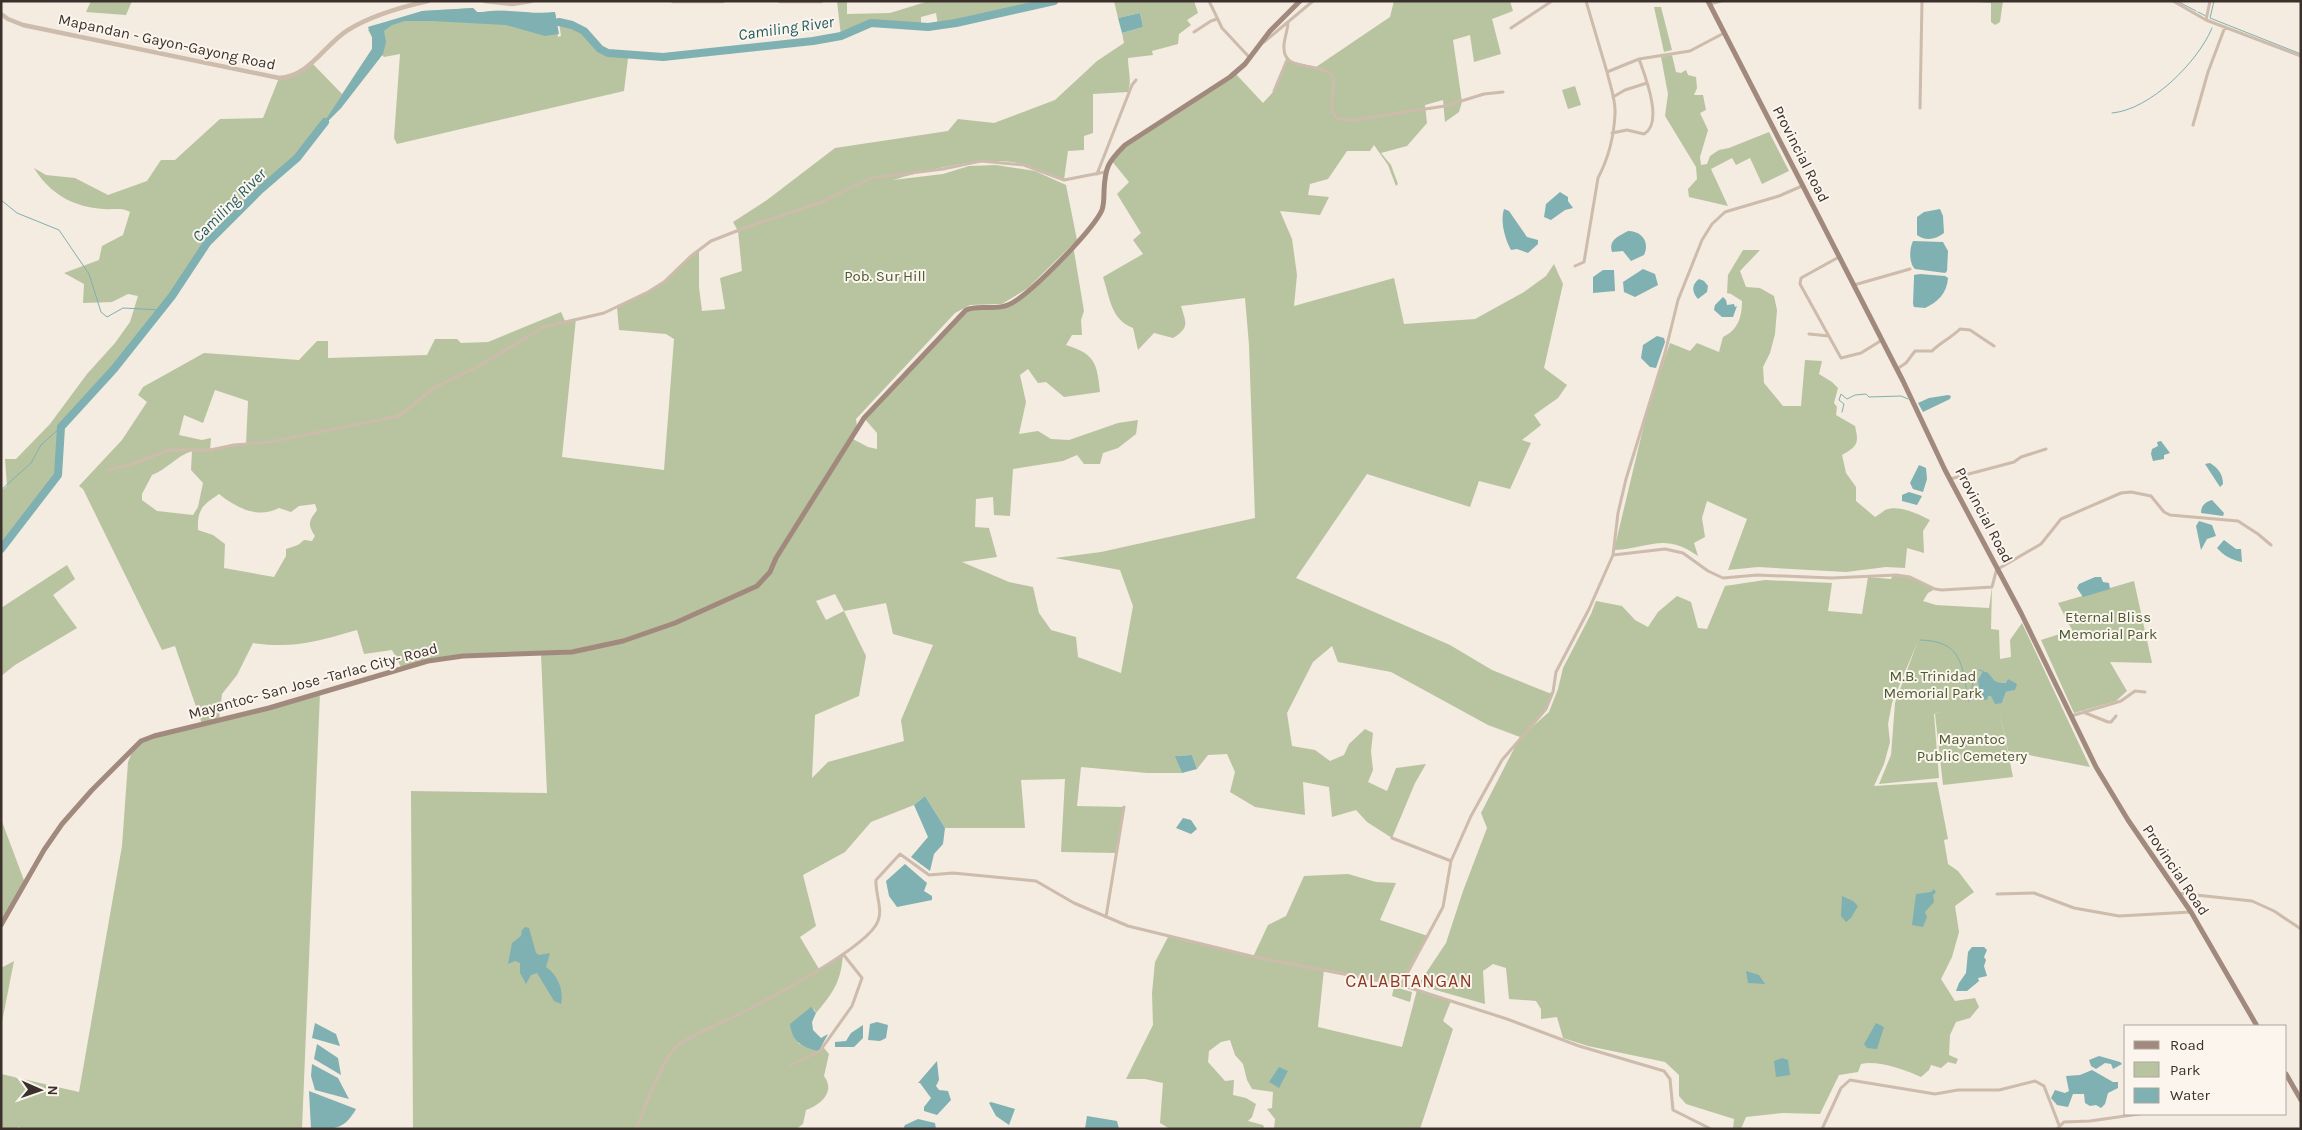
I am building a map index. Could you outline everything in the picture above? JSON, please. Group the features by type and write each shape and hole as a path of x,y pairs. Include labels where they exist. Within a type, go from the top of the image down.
{"main road":[{"path":"1104,172 1108,163 1125,145 1230,77 1250,58 1270,31 1300,1"},
{"name":"Provincial Road","path":"1709,3 1897,369 1950,479 1998,568 2071,716 2116,801 2191,912 2256,1025"},
{"name":"Mayantoc- San Jose -Tarlac City- Road","path":"1,925 44,850 62,824 92,790 141,741 154,736 269,708 428,661 463,656 550,654 590,650 675,623 756,586 770,572 791,534 864,418 966,310 1010,305 1038,282 1099,215 1104,201 1104,172"},
{"path":"2287,1079 2301,1100"}],"street":[{"name":"Mapandan - Gayon-Gayong Road","path":"1,14 8,20 23,25 287,78 298,73 338,37 357,25 396,9 428,1"},
{"path":"485,1 512,4 531,1"},
{"path":"673,1 723,1"},
{"path":"780,1 821,1"},
{"path":"1209,1 1217,19 1227,34 1250,58"},
{"path":"1261,44 1313,1"},
{"path":"1511,28 1552,1"},
{"path":"1575,266 1584,262 1598,178 1604,165 1615,113 1607,72 1586,1"},
{"path":"1709,3 1721,1"},
{"path":"1920,108 1922,1"},
{"path":"2173,1 2206,20 2301,56"},
{"path":"2206,20 2210,1"},
{"path":"1194,32 1217,19"},
{"path":"1274,91 1287,60 1284,46 1288,22"},
{"path":"2193,125 2208,72 2225,27"},
{"path":"1607,72 1639,59 1690,50 1724,33"},
{"path":"1612,133 1627,130 1644,134 1650,129 1653,107 1639,59"},
{"path":"1287,60 1295,64 1323,69 1332,75 1334,84 1331,96 1332,112 1338,119 1343,120 1445,106 1484,94 1503,92"},
{"path":"1097,174 1132,85 1136,80"},
{"path":"1613,96 1647,83"},
{"path":"107,470 130,465 169,450 210,450 234,445 270,442 399,416 434,388 474,369 544,326 604,313 648,292 664,282 691,256 711,241 822,202 871,178 943,169 981,161 1019,164 1064,180 1104,172"},
{"path":"1401,985 1444,907 1451,861 1471,816 1502,760 1546,709 1553,692 1556,672 1589,609 1613,555 1618,513 1626,479 1665,353 1678,300 1702,240 1712,224 1725,212 1785,194 1803,185"},
{"path":"1840,257 1809,273 1800,281 1841,358 1844,359 1861,353 1882,340"},
{"path":"1854,285 1910,269"},
{"path":"1897,369 1906,363 1916,351 1931,352 1939,343 1953,338 1960,329 1970,330 1994,346"},
{"path":"1809,334 1830,336"},
{"path":"1950,479 2014,462 2021,457 2046,450"},
{"path":"1613,555 1665,549 1683,553 1708,571 1723,578 1758,575 1824,578 1896,575 1910,577 1935,589 1942,590 1992,587 1998,568 2041,544 2061,519 2084,510 2110,496 2126,492 2151,496 2164,512 2170,515 2238,521 2271,545"},
{"path":"2071,716 2120,701 2135,692 2145,692"},
{"path":"2082,712 2108,722 2111,722 2116,716"},
{"path":"1106,917 1124,806"},
{"path":"1392,838 1451,861"},
{"path":"636,1129 658,1079 675,1048 746,1011 843,954 876,926 880,916 876,880 883,869 900,854 929,875 953,873 1036,881 1074,903 1128,926 1181,940 1401,985 1507,1019 1579,1046 1664,1071 1670,1079 1673,1110 1711,1129"},
{"path":"1997,894 2034,893 2074,908 2119,916 2191,912"},
{"path":"2177,893 2252,901 2274,910 2301,929"},
{"path":"791,1065 820,1051 852,1006 862,978 843,954"},
{"path":"1822,1129 1841,1088 1850,1080 1935,1094 1958,1090 1999,1090 2035,1081 2044,1086 2058,1127 2064,1122 2090,1121 2132,1115"}],"green space":[{"path":"91,1 132,1 126,15 86,12"},
{"path":"837,1 857,1 847,2 847,14 890,13 929,1 1054,1 956,23 938,25 936,13 921,17 921,26 871,23 841,36"},
{"path":"1114,1 1194,1 1198,13 1187,20 1191,25 1179,34 1178,44 1152,51 1153,55 1128,58 1130,80 1128,92 1093,94 1093,133 1084,136 1084,150 1068,151 1064,180 1025,165 1012,162 984,161 952,165 893,180 943,174 969,166 996,165 1035,171 1066,185 1077,240 1028,288 1002,304 970,305 955,313 856,419 857,427 851,438 868,447 877,449 877,433 864,418 968,310 995,308 1022,296 1073,245 1084,311 1081,320 1082,335 1072,335 1066,345 1083,352 1093,361 1098,374 1100,392 1064,397 1046,382 1038,383 1028,369 1020,375 1026,402 1019,434 1038,431 1051,439 1069,440 1118,423 1138,420 1136,434 1118,448 1103,453 1100,464 1084,464 1077,455 1063,461 1013,469 1010,516 994,515 993,497 976,499 975,527 989,528 997,557 962,562 1009,582 1033,587 1039,613 1051,630 1076,637 1078,657 1121,673 1133,606 1120,570 1055,558 1101,552 1255,518 1249,345 1245,298 1181,306 1185,321 1182,331 1173,338 1154,333 1138,350 1133,328 1120,320 1116,314 1103,277 1143,254 1133,240 1141,233 1117,194 1129,182 1111,160 1126,145 1235,73 1263,103 1274,91 1287,60 1316,67 1390,17 1394,1 1510,1 1513,11 1492,19 1501,54 1474,62 1470,35 1453,40 1462,102 1459,112 1445,122 1443,100 1425,105 1427,123 1407,146 1381,153 1391,165 1398,184 1396,186 1388,165 1374,145 1370,151 1347,151 1328,179 1310,184 1308,195 1329,197 1320,215 1280,211 1292,239 1297,275 1294,306 1394,278 1404,324 1475,319 1524,292 1546,276 1554,264 1563,284 1544,368 1567,385 1558,398 1534,415 1541,425 1522,440 1531,443 1510,489 1479,481 1470,507 1367,474 1296,578 1450,645 1492,670 1549,693 1553,692 1546,709 1524,734 1549,712 1558,689 1563,668 1596,601 1622,606 1635,620 1648,627 1658,612 1677,596 1691,602 1698,628 1707,629 1725,586 1765,580 1832,583 1828,611 1862,614 1868,577 1891,579 1893,575 1908,576 1935,589 1928,593 1923,601 1936,605 1989,608 1992,587 1991,629 1999,630 2000,659 2011,657 2010,640 2022,623 2090,767 2008,751 1999,709 2013,777 1943,785 1935,714 1945,711 1934,714 1939,778 1879,784 1891,755 1895,703 1917,643 1892,703 1888,724 1890,742 1884,764 1874,786 1937,782 1948,839 1944,840 1948,864 1958,871 1974,892 1955,906 1959,932 1952,957 1941,979 1955,1001 1975,998 1979,1007 1970,1018 1956,1022 1950,1035 1949,1055 1958,1059 1956,1064 1948,1062 1941,1068 1931,1065 1929,1070 1921,1077 1900,1069 1875,1063 1861,1064 1858,1072 1839,1075 1820,1114 1783,1113 1746,1117 1741,1129 1733,1129 1734,1119 1686,1104 1679,1096 1679,1075 1665,1062 1588,1046 1563,1038 1557,1017 1541,1019 1541,1009 1536,1001 1509,999 1506,968 1493,964 1483,971 1485,1004 1418,985 1446,943 1487,828 1481,813 1520,737 1488,725 1391,672 1338,662 1332,646 1313,662 1287,713 1292,746 1315,750 1330,761 1344,755 1349,744 1365,729 1373,733 1371,751 1373,770 1368,782 1387,791 1396,768 1426,764 1415,783 1392,838 1367,822 1356,810 1332,817 1329,787 1303,782 1305,815 1255,807 1230,792 1235,772 1227,754 1208,755 1197,769 1192,755 1176,756 1182,773 1147,773 1081,767 1077,806 1124,807 1116,853 1061,852 1065,779 1021,780 1025,828 945,828 925,796 914,805 871,822 845,852 803,875 816,926 800,937 819,969 843,954 836,986 816,1013 814,1009 798,1043 814,1050 824,1048 829,1054 824,1076 828,1087 825,1097 816,1105 806,1110 803,1124 796,1129 413,1129 411,791 547,793 541,654 447,657 401,667 392,650 364,654 357,630 306,643 268,645 253,643 237,675 222,694 219,720 320,693 302,1129 21,1129 19,1127 16,1129 1,1129 1,1074 79,1092 122,846 128,762 133,750 141,741 202,724 175,646 162,650 83,489 79,486 122,440 147,402 138,395 143,387 204,353 299,360 317,341 328,341 328,358 427,355 435,339 457,339 461,343 488,342 561,312 565,321 576,318 562,457 664,470 674,339 666,334 619,330 617,307 653,289 667,279 699,249 699,287 702,311 725,309 720,278 742,271 738,231 733,222 767,200 835,148 948,131 958,119 994,123 1055,100 1097,61 1124,43 1122,33 1143,27 1140,13 1118,18","holes":["215,390 248,401 246,444 210,450 211,438 202,440 179,435 184,415 203,423","192,451 191,470 203,483 198,507 193,515 157,511 142,500 142,494 152,475","219,494 233,504 255,512 271,511 279,508 291,512 299,506 315,504 317,510 310,523 315,536 312,541 304,540 298,545 286,549 286,556 274,577 224,568 225,544 213,535 198,530 202,508","835,594 844,611 826,620 816,601","886,603 893,634 933,645 901,720 904,741 828,762 812,778 815,715 859,696 866,656 844,611","1983,671 1987,672 1990,679 1995,682 2006,683 2014,690 2006,692 2002,703 1991,696 1979,696 1978,679"]},
{"path":"1962,1 2003,1 2000,22 1995,25 1991,22 1991,3"},
{"path":"1654,7 1661,7 1672,50 1664,52"},
{"path":"473,8 477,12 555,12 558,37 561,36 559,22 570,24 584,31 600,49 608,53 663,57 628,58 624,91 397,144 394,138 400,54 384,57 382,55 341,108 319,130 297,158 260,190 206,244 172,296 61,427 58,475 1,549 1,491 7,486 5,459 16,459 50,424 87,374 115,343 130,322 138,296 128,294 112,302 83,303 84,284 64,273 99,260 102,246 123,235 130,212 121,209 93,208 63,198 47,185 34,168 46,175 75,178 108,195 147,181 161,160 175,160 220,119 263,118 279,78 288,77 312,63 342,94 372,49 372,37 368,30 371,26 413,16 422,11"},
{"path":"1672,55 1676,72 1681,73 1686,70 1688,75 1696,77 1697,88 1694,95 1703,95 1706,110 1700,113 1708,130 1700,157 1701,165 1707,164 1710,156 1719,150 1729,148 1769,132 1789,171 1762,184 1750,158 1736,165 1732,158 1711,169 1728,206 1689,197 1688,189 1697,179 1696,167 1665,116 1668,94 1661,57"},
{"path":"1575,86 1581,105 1568,109 1562,90"},
{"path":"1743,250 1760,250 1740,271 1746,287 1760,288 1774,296 1777,310 1775,334 1770,353 1763,367 1764,383 1783,406 1801,406 1805,360 1822,361 1819,374 1838,388 1834,403 1837,407 1836,415 1855,426 1856,443 1842,455 1846,473 1856,487 1856,501 1875,517 1885,510 1896,508 1930,520 1923,531 1924,553 1907,548 1905,568 1886,567 1846,572 1758,567 1728,570 1747,519 1707,501 1702,518 1705,537 1694,543 1698,556 1686,549 1666,543 1614,550 1648,408 1670,343 1690,351 1697,343 1719,352 1723,337 1736,327 1740,318 1742,301 1727,293 1728,275"},
{"path":"67,565 75,579 53,595 77,628 15,665 1,676 1,608"},
{"name":"Eternal Bliss Memorial Park","path":"2134,581 2152,663 2110,662 2127,691 2116,701 2074,713 2041,640 2072,630 2058,603"},
{"path":"1,819 25,883 1,925"},
{"path":"1348,874 1376,882 1396,883 1380,920 1428,936 1406,977 1396,975 1392,982 1324,969 1318,1027 1402,1047 1417,990 1451,1001 1443,1021 1453,1029 1420,1129 1274,1129 1275,1119 1267,1109 1272,1108 1273,1092 1252,1089 1247,1080 1243,1064 1235,1055 1230,1040 1221,1042 1209,1051 1208,1062 1225,1081 1234,1080 1233,1095 1246,1098 1256,1104 1252,1117 1248,1121 1263,1125 1265,1129 1170,1129 1160,1123 1163,1083 1145,1079 1126,1079 1153,1025 1152,993 1155,962 1168,937 1253,957 1268,925 1286,916 1304,876"},
{"path":"14,961 1,1027 1,968"},
{"path":"1394,987 1412,992 1410,1002 1392,996"}],"water":[{"path":"473,8 477,12 555,12 559,34 545,36 506,25 405,21 392,25 384,31 386,42 383,54 341,108 319,130 372,49 372,37 368,27 422,11"},
{"path":"1140,13 1143,27 1122,33 1118,18"},
{"path":"1560,192 1568,197 1568,201 1573,208 1565,210 1551,220 1544,217 1546,204"},
{"path":"1504,209 1509,211 1527,237 1538,240 1538,244 1528,253 1517,249 1511,250 1504,230"},
{"path":"1940,209 1943,216 1944,233 1930,239 1917,235 1917,217 1924,212"},
{"path":"1628,231 1641,235 1646,246 1644,255 1631,261 1623,251 1612,252 1611,248 1615,239"},
{"path":"1913,241 1943,242 1948,251 1947,271 1945,273 1915,269 1910,256"},
{"path":"1643,269 1655,274 1658,285 1635,297 1624,292 1623,282"},
{"path":"1603,270 1614,270 1615,291 1593,293 1593,277"},
{"path":"1914,275 1945,276 1948,278 1944,293 1934,303 1925,308 1914,307 1913,304"},
{"path":"1699,279 1708,286 1707,292 1698,299 1693,289"},
{"path":"1723,297 1727,305 1734,304 1735,307 1737,306 1733,317 1722,317 1714,310 1715,305"},
{"path":"1657,336 1664,338 1665,342 1656,368 1650,367 1641,358 1643,345"},
{"path":"1951,396 1950,399 1923,412 1918,403 1929,398"},
{"path":"2161,441 2170,453 2164,455 2164,459 2153,461 2152,449 2158,446 2157,442"},
{"path":"2210,463 2221,474 2223,484 2220,487 2205,464"},
{"path":"1919,465 1926,468 1927,479 1923,492 1913,489 1910,483"},
{"path":"1909,492 1922,496 1917,505 1902,501 1902,495"},
{"path":"2212,500 2224,513 2223,516 2201,513 2204,505"},
{"path":"2199,521 2212,525 2216,536 2207,539 2201,550 2196,526"},
{"path":"2224,540 2236,549 2241,549 2242,562 2228,557 2217,548"},
{"path":"2095,577 2101,577 2103,582 2109,583 2110,589 2083,597 2077,588 2079,584"},
{"path":"1983,671 1987,672 1995,681 2006,683 2008,679 2017,684 2015,690 2006,692 2002,703 1995,704 1991,696 1988,696 1987,700 1979,699 1978,679"},
{"path":"1192,755 1197,769 1182,773 1175,756"},
{"path":"925,796 945,828 943,844 934,854 930,871 911,857 928,837 914,805"},
{"path":"1183,818 1191,820 1197,829 1191,834 1176,828"},
{"path":"905,864 927,883 924,891 932,896 932,900 897,907 889,896 886,881"},
{"path":"1934,889 1936,892 1933,895 1934,902 1925,912 1927,917 1923,927 1912,925 1916,894 1931,892"},
{"path":"1842,896 1853,901 1858,906 1851,918 1846,922 1841,916"},
{"path":"525,927 529,928 536,953 539,955 550,953 546,967 554,974 559,983 562,993 561,1004 554,1001 537,973 531,975 526,984 520,973 520,963 515,961 508,964 512,943 521,936 522,930"},
{"path":"1972,947 1984,947 1987,950 1984,957 1986,960 1984,966 1987,976 1978,978 1979,981 1967,991 1956,991 1966,973 1968,952"},
{"path":"1746,971 1759,975 1765,984 1748,983"},
{"path":"811,1007 816,1013 812,1022 813,1030 821,1038 828,1034 819,1051 799,1043 791,1030 790,1024"},
{"path":"877,1022 888,1025 886,1038 880,1041 868,1040 870,1024"},
{"path":"315,1023 336,1034 340,1046 312,1038"},
{"path":"1876,1023 1884,1027 1877,1049 1867,1048 1864,1044"},
{"path":"863,1025 863,1038 854,1047 835,1047 835,1042 846,1041 851,1033"},
{"path":"317,1044 338,1058 341,1075 314,1059"},
{"path":"2099,1056 2122,1064 2113,1069 2111,1064 2105,1063 2096,1069 2091,1066 2089,1060"},
{"path":"1782,1058 1788,1060 1790,1075 1776,1077 1774,1061"},
{"path":"937,1061 939,1080 936,1086 939,1090 948,1091 951,1100 937,1115 924,1111 924,1107 931,1098 920,1083 918,1083"},
{"path":"312,1064 338,1078 349,1099 315,1090 311,1076"},
{"path":"1279,1067 1288,1071 1279,1088 1269,1082"},
{"path":"2092,1070 2113,1082 2118,1082 2118,1088 2108,1093 2105,1104 2101,1108 2085,1103 2084,1094 2073,1094 2068,1107 2057,1105 2051,1098 2055,1090 2065,1093 2069,1091 2066,1076 2080,1075"},
{"path":"309,1091 356,1109 343,1125 326,1129 311,1129"},
{"path":"989,1103 1015,1109 1009,1125 996,1116"},
{"path":"1087,1116 1117,1121 1119,1129 1085,1129"},
{"path":"918,1119 935,1123 936,1129 903,1129 905,1125"}],"waterway":[{"name":"Camiling River","path":"559,22 572,25 584,31 600,49 608,53 663,57 813,41 841,36 871,23 928,27 956,23 1054,1"},
{"path":"2177,1 2196,11"},
{"path":"2214,1 2210,18 2301,54"},
{"path":"2198,12 2206,16"},
{"path":"2112,113 2127,110 2157,94 2196,55 2212,28"},
{"name":"Camiling River","path":"1,549 58,475 61,427 114,369 172,296 207,243 260,190 297,158 325,122"},
{"path":"1,200 17,213 59,230 89,274 101,312 107,317 123,308 161,310"},
{"path":"1842,412 1844,404 1839,400 1841,394 1847,399 1855,395 1866,394 1869,397 1901,396 1908,399"},
{"path":"1,490 31,463 41,445 61,427"},
{"path":"1920,640 1934,641 1945,645 1953,651 1962,667 1969,701"},
{"path":"1969,700 1976,670"},
{"path":"1979,670 1983,671"}],"district":[{"name":"CALABTANGAN","path":"1409,981"}],"park label":[{"name":"Pob. Sur Hill","path":"885,276"},
{"name":"M.B. Trinidad Memorial Park","path":"1933,684"},
{"name":"Mayantoc Public Cemetery","path":"1972,748"}]}
